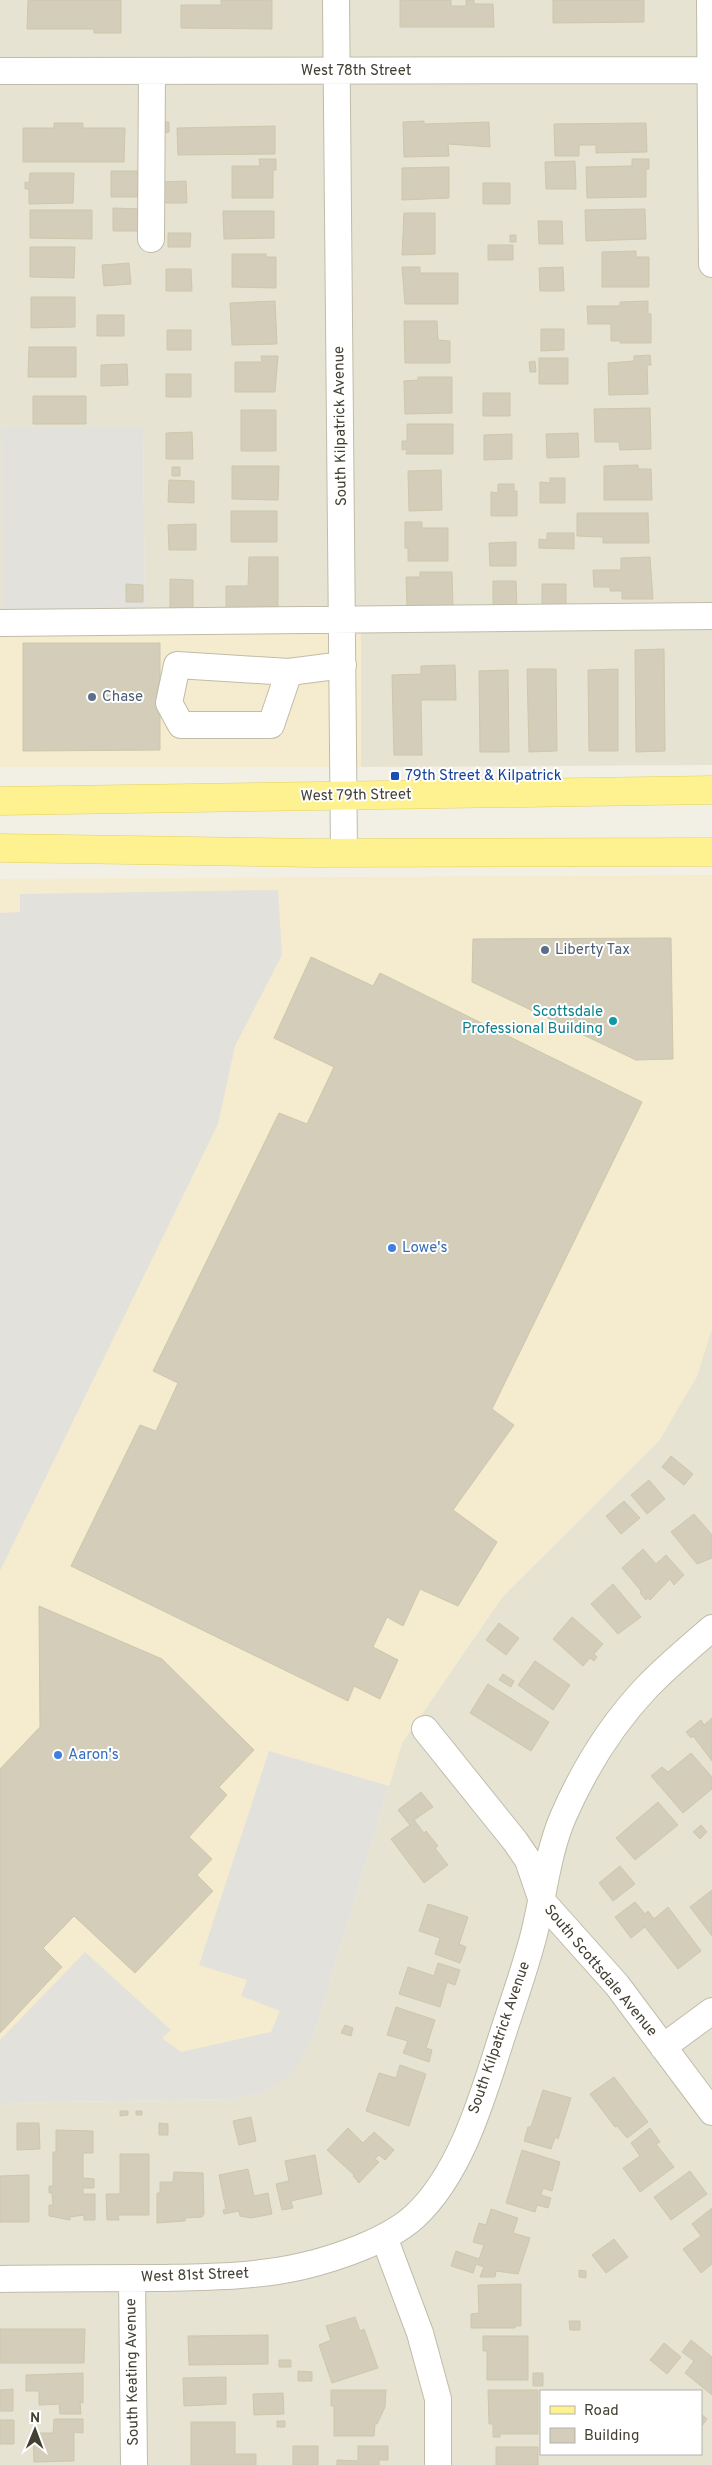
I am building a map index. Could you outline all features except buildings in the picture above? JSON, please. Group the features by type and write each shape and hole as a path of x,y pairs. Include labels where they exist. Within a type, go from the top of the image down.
{"main road":[{"name":"West 79th Street","path":"0,801 712,790"},
{"path":"0,848 344,853 712,852"}],"street":[{"name":"South Kilpatrick Avenue","path":"336,0 344,853"},
{"path":"710,0 712,264"},
{"name":"West 78th Street","path":"0,71 711,70"},
{"path":"151,239 152,71"},
{"path":"0,623 712,616"},
{"path":"289,672 343,664"},
{"name":"South Kilpatrick Avenue","path":"384,2237 413,2218 437,2191 473,2120 532,1945 552,1847 563,1817 618,1722 645,1689 673,1661 712,1628"},
{"name":"South Scottsdale Avenue","path":"425,1729 515,1841 528,1860 542,1901 617,1985 712,2112"},
{"path":"663,2047 712,2012"},
{"path":"384,2237 420,2333 438,2399 438,2465"},
{"name":"West 81st Street","path":"0,2278 219,2277 263,2274 305,2266 384,2237"},
{"name":"South Keating Avenue","path":"132,2278 134,2465"}],"shaded area":[{"path":"0,0 712,0 712,765 361,767 361,607 145,609 143,427 3,610 0,610"},
{"path":"143,427 145,609 3,610 2,428"},
{"path":"361,607 361,767 0,767 0,610"},
{"path":"712,875 712,1328 697,1376 659,1441 503,1596 402,1743 314,2036 295,2072 265,2093 231,2099 0,2103 0,879"},
{"path":"278,890 282,955 235,1046 218,1124 0,1571 0,913 20,912 20,894"},
{"path":"712,1328 712,2465 0,2465 0,2103 231,2099 314,2036 402,1743 503,1596 659,1441 697,1376"},
{"path":"269,1751 389,1786 314,2036 295,2072 265,2093 231,2099 0,2103 0,2040 85,1952 171,2030 162,2038 181,2052 271,2032 280,2011 241,1996 247,1980 199,1965"}],"place":[{"name":"Chase","path":"92,697"},
{"name":"79th Street & Kilpatrick","path":"395,776"},
{"name":"Liberty Tax","path":"545,950"},
{"name":"Scottsdale Professional Building","path":"613,1021"},
{"name":"Lowe's","path":"392,1248"},
{"name":"Aaron's","path":"58,1755"}]}
